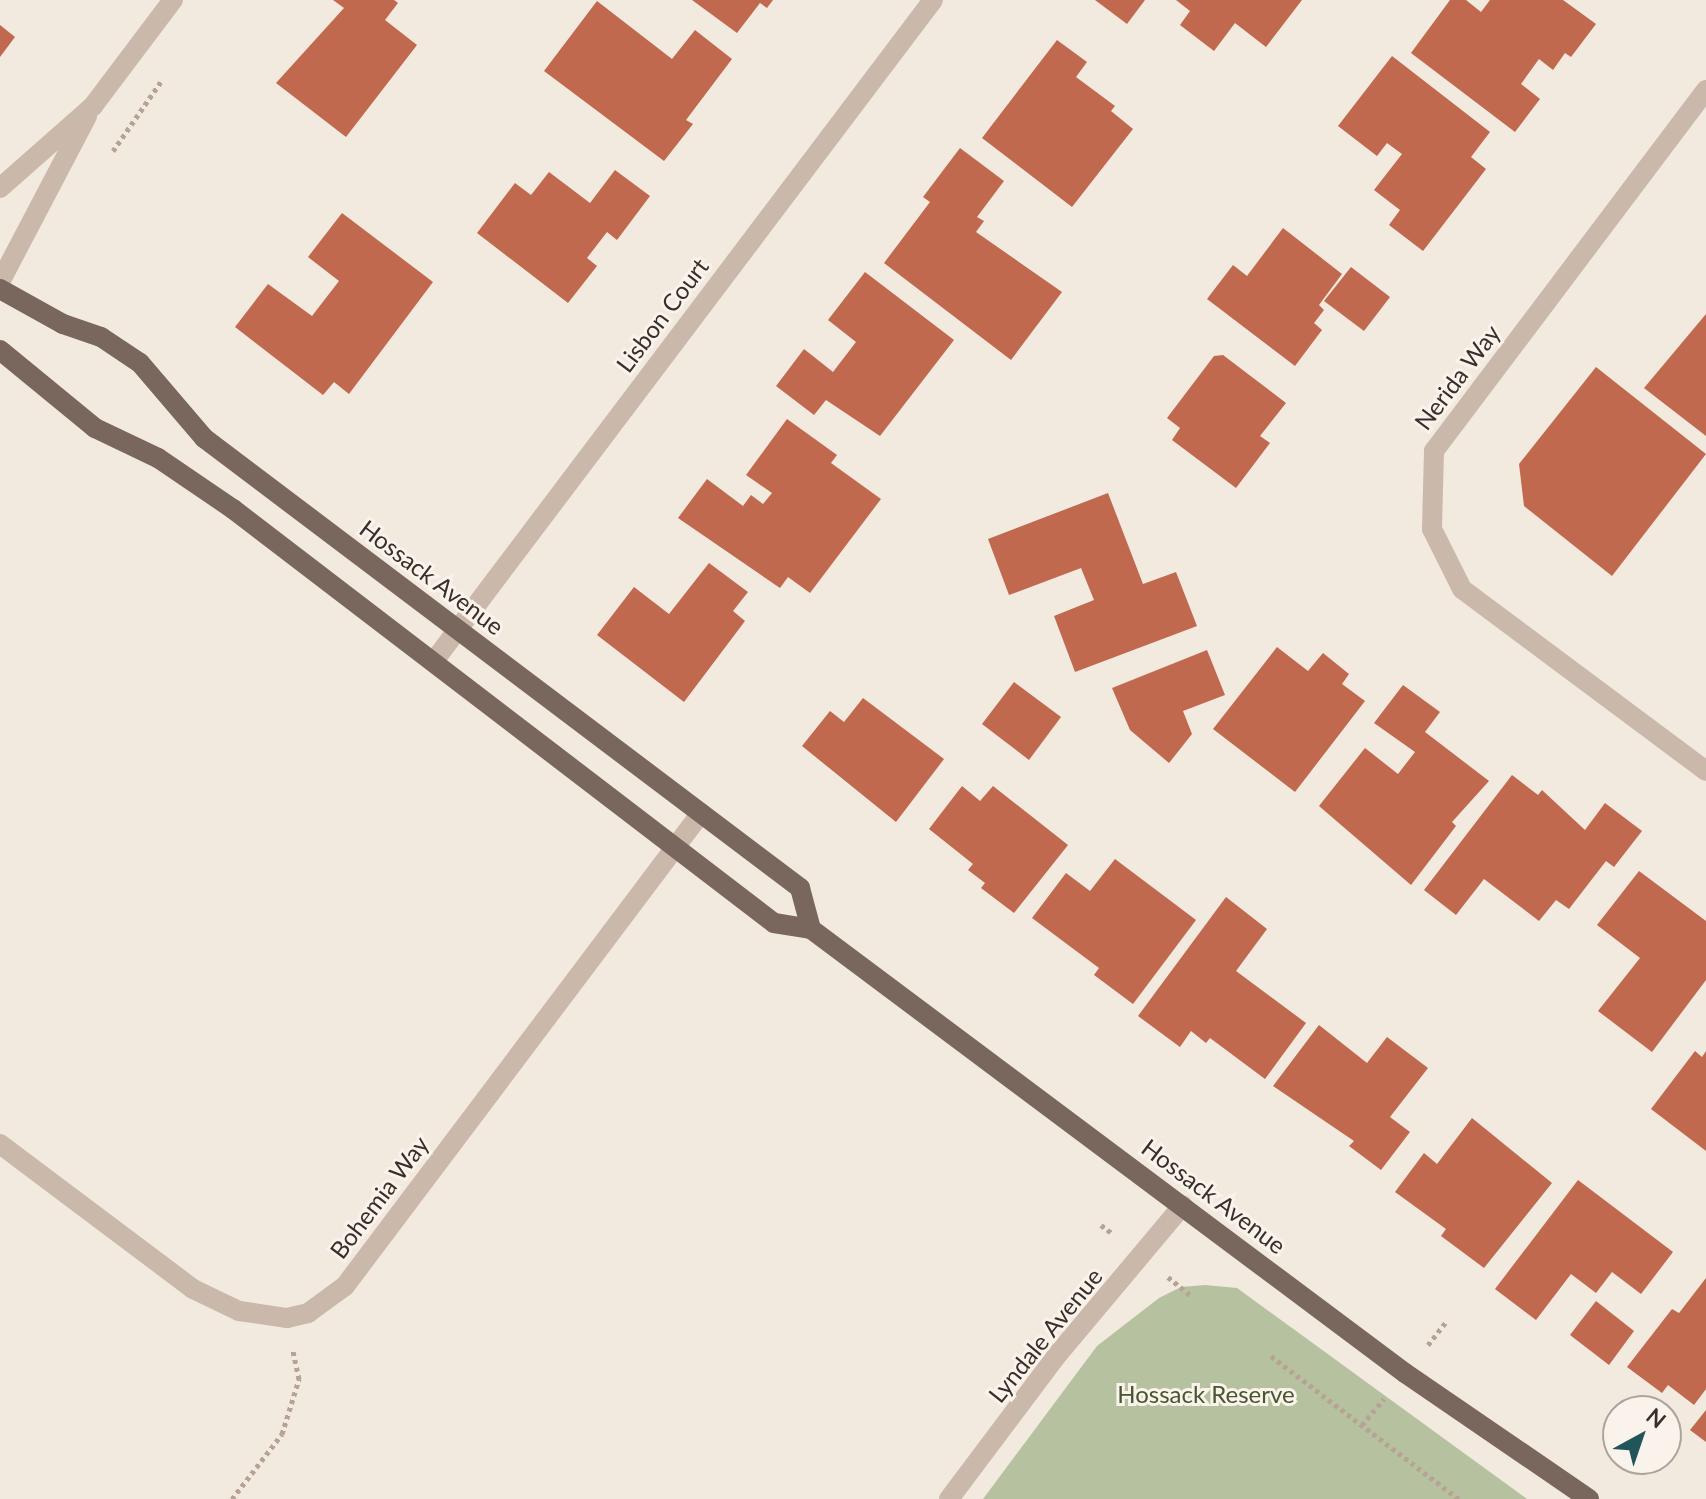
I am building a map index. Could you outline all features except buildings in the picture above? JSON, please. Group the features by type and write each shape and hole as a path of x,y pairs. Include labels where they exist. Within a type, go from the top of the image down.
{"main road":[{"name":"Hossack Avenue","path":"0,289 63,324 101,337 140,363 204,438 800,888 811,929"},
{"name":"Hossack Avenue","path":"0,350 95,428 158,458 233,509 774,923 811,929 1405,1373 1589,1499"}],"street":[{"path":"0,282 93,106 173,0"},
{"name":"Lisbon Court","path":"434,661 933,0"},
{"name":"Nerida Way","path":"1706,90 1434,451 1432,529 1462,589 1706,771"},
{"path":"0,188 93,106"},
{"name":"Bohemia Way","path":"287,1318 308,1313 345,1286 701,813"},
{"path":"0,1144 193,1289 239,1311 287,1318"},
{"name":"Lyndale Avenue","path":"949,1499 1058,1354 1183,1205"}],"path":[{"path":"232,1499 282,1434 299,1379 287,1318"},
{"path":"1271,1356 1459,1499"}],"green space":[{"name":"Hossack Reserve","path":"1205,1285 1237,1288 1527,1499 983,1499 1097,1346 1159,1298 1181,1287"}]}
